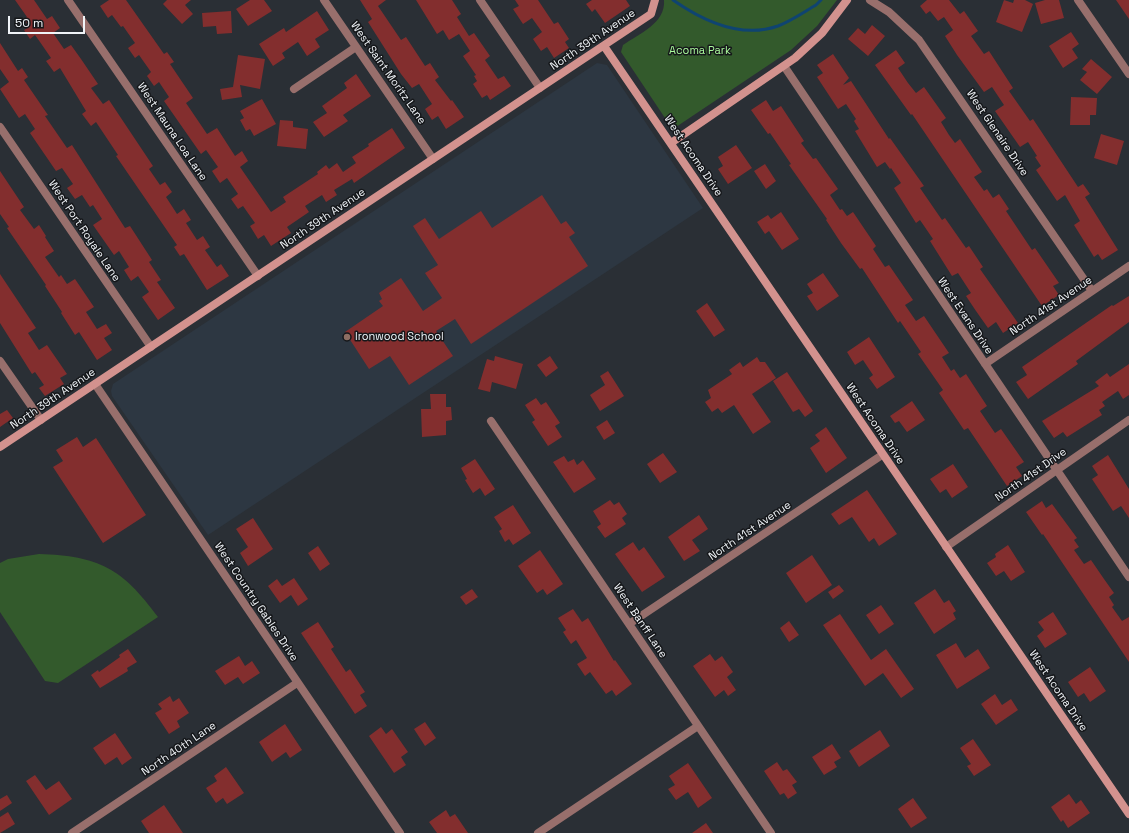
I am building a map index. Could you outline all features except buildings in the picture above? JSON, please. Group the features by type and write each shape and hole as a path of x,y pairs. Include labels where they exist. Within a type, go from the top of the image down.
{"street":[{"name":"West Mauna Loa Lane","path":"68,0 258,276"},
{"name":"West Saint Moritz Lane","path":"324,0 433,159"},
{"path":"480,0 540,88"},
{"path":"671,143 784,66 822,33 847,0"},
{"name":"West Glenaire Drive","path":"870,0 889,12 919,40 1092,291"},
{"path":"1078,0 1129,74"},
{"name":"North 39th Avenue","path":"0,448 604,46 651,14 655,4"},
{"name":"West Acoma Drive","path":"604,46 882,455 1129,814"},
{"path":"294,89 356,47"},
{"name":"West Evans Drive","path":"784,66 1129,577"},
{"name":"West Port Royale Lane","path":"0,127 151,347"},
{"name":"North 41st Avenue","path":"984,364 1129,266"},
{"path":"0,361 41,420"},
{"name":"West Country Gables Drive","path":"95,384 400,833"},
{"name":"North 41st Drive","path":"946,547 1129,420"},
{"name":"West Banff Lane","path":"491,421 771,833"},
{"name":"North 41st Avenue","path":"629,624 882,455"},
{"name":"North 40th Lane","path":"72,833 298,683"},
{"path":"538,833 698,726"}],"shaded area":[{"name":"Ironwood School","path":"597,63 607,65 703,208 208,535 112,396 111,391 113,384"}],"green space":[{"name":"Acoma Park","path":"664,0 837,0 817,26 791,50 676,127 669,124 621,52 623,45 644,32 661,15"},
{"path":"39,554 78,558 94,562 108,568 133,587 158,617 58,683 45,681 0,612 0,563 8,559"}],"waterway":[{"path":"673,0 710,21 736,29 750,30 764,29 783,24 816,5 821,0"}],"place":[{"name":"Ironwood School","path":"347,337"}]}
